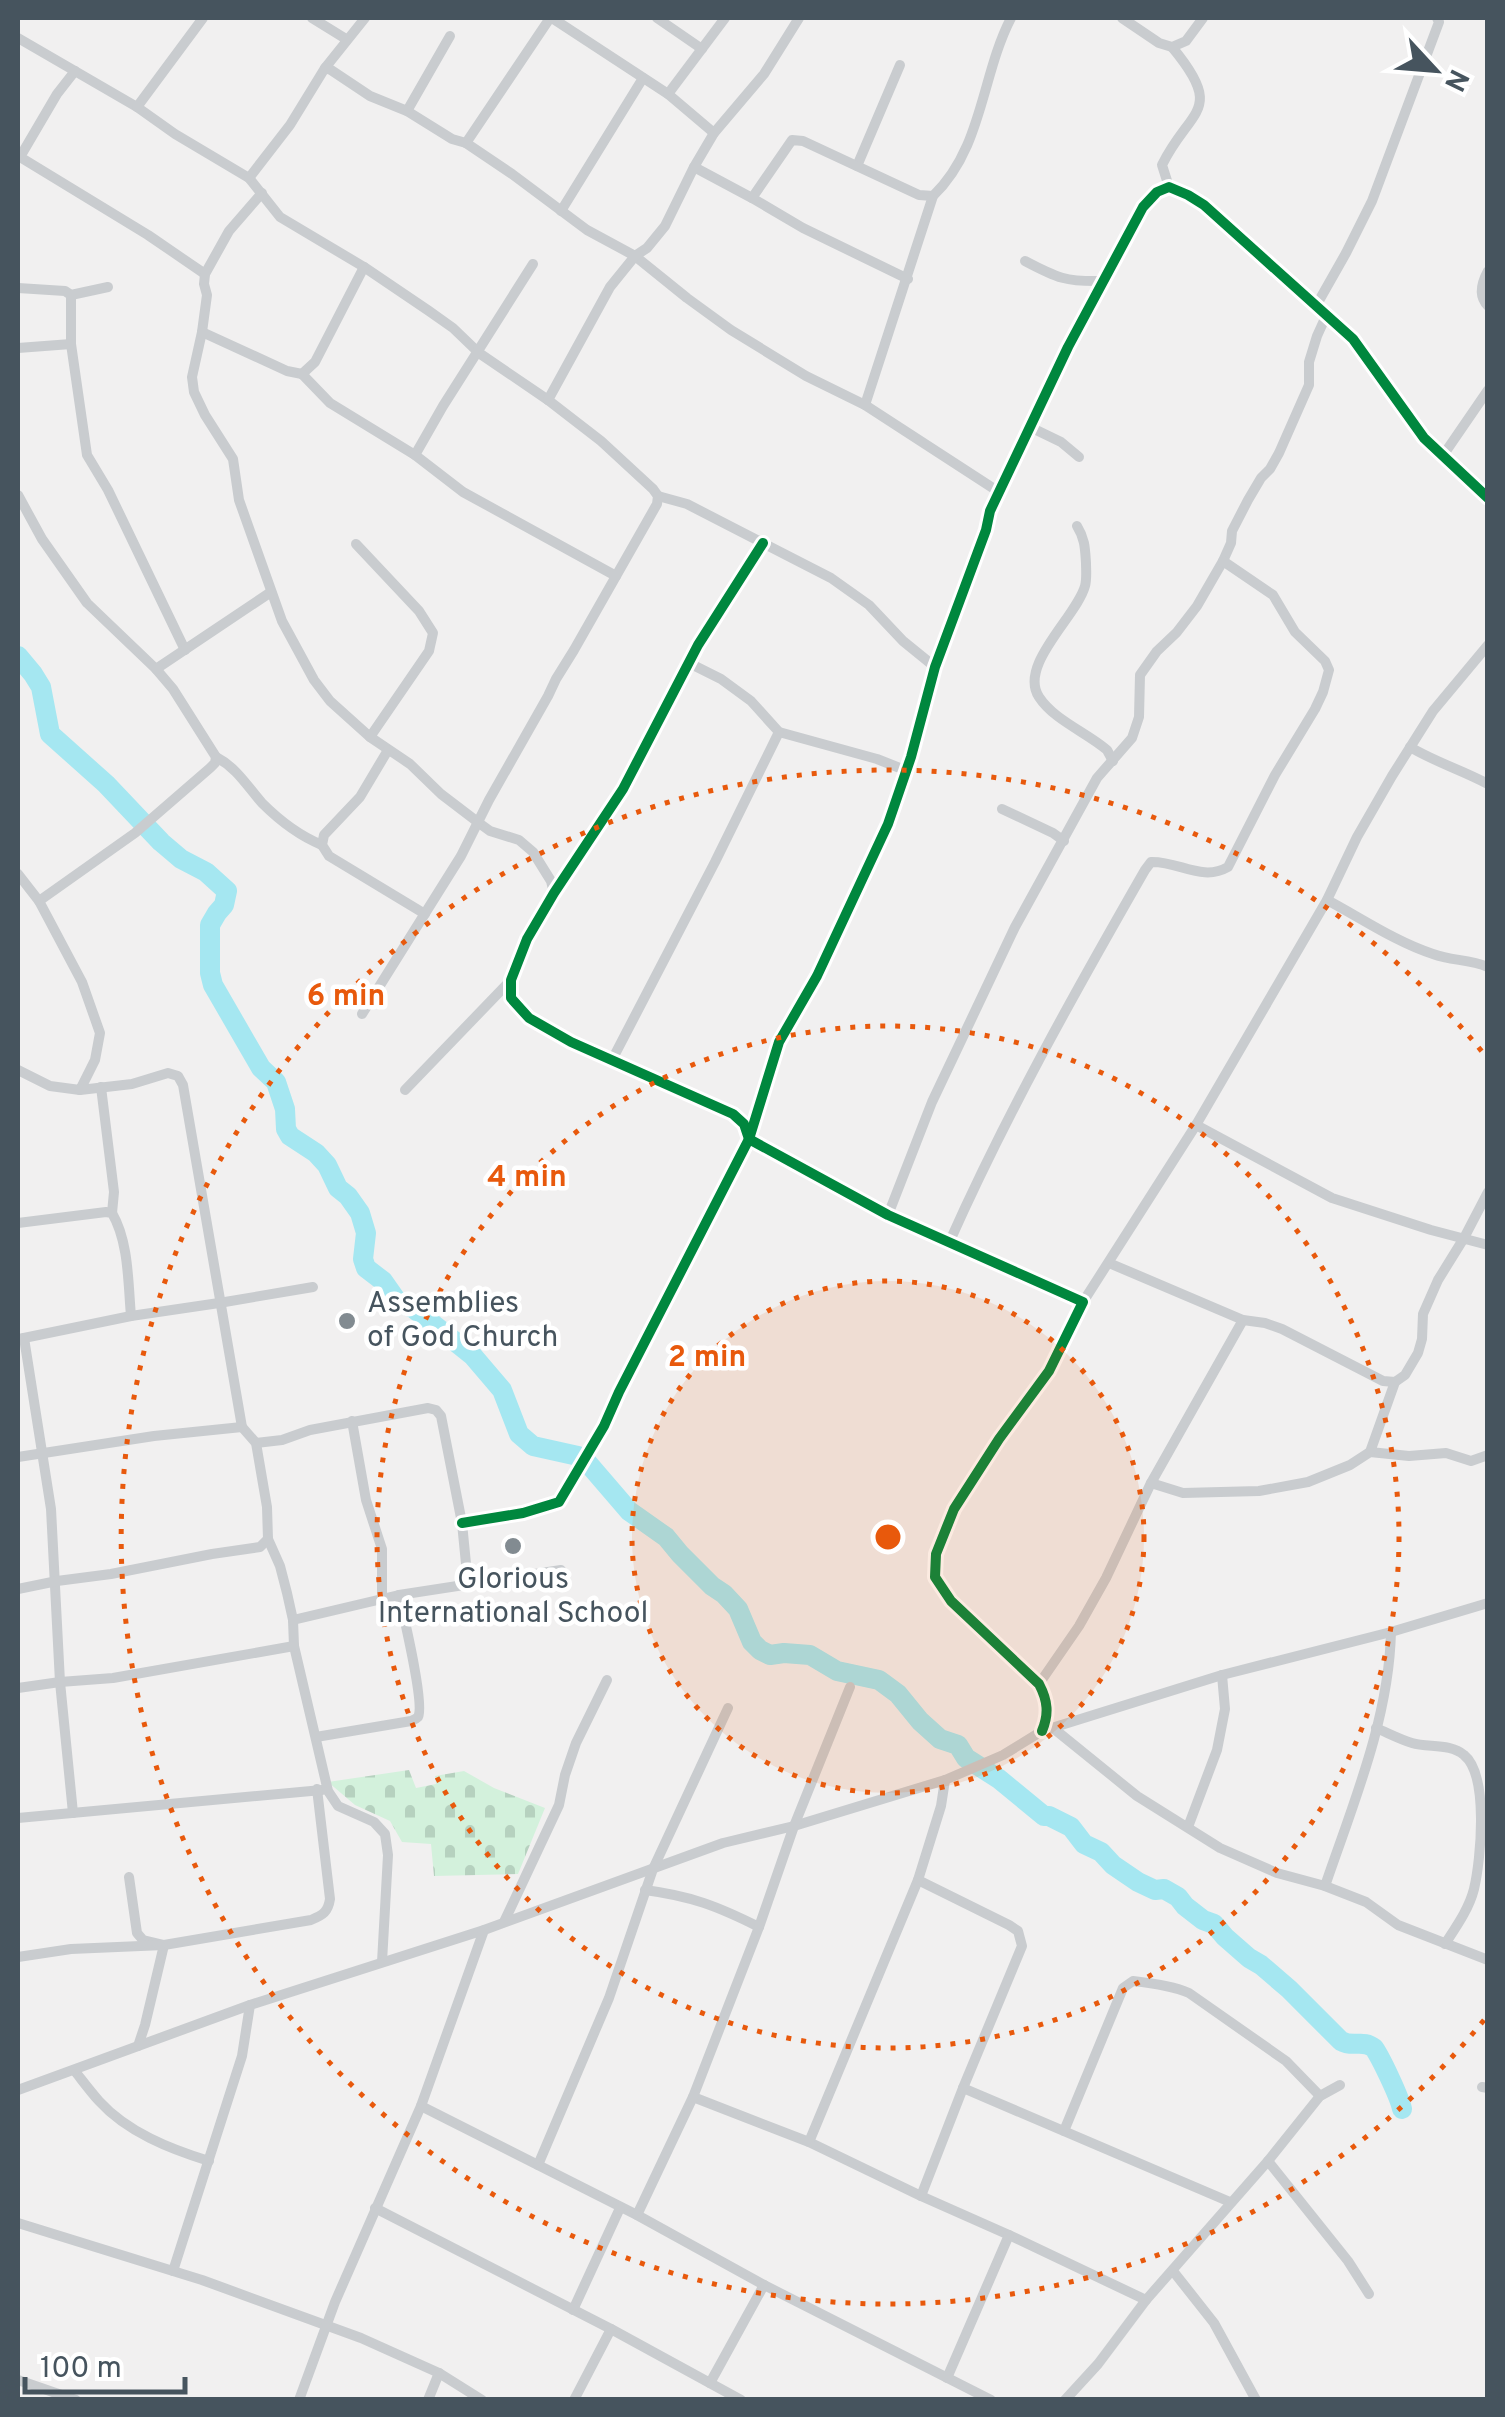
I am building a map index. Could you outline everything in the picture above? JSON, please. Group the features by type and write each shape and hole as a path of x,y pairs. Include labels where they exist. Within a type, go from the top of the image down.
{"street":[{"path":"137,107 203,18"},
{"path":"312,18 346,39"},
{"path":"249,178 346,39 365,18"},
{"path":"466,143 551,18 668,94 714,133"},
{"path":"657,18 702,49"},
{"path":"668,94 725,18"},
{"path":"548,400 610,287 665,226 714,133 764,74 799,18"},
{"path":"865,406 934,196 953,173 971,138 1011,18"},
{"path":"1122,18 1172,47 1186,41 1203,18"},
{"path":"1316,306 1372,201 1439,22 1437,18"},
{"path":"407,111 450,36"},
{"path":"18,38 249,178 280,217 364,267 453,328 479,353 601,441 658,496 478,823 362,1014"},
{"path":"1169,187 1162,165 1194,121 1200,103 1194,75 1172,47"},
{"path":"857,166 900,65"},
{"path":"325,68 370,96 466,143 587,230 635,256 731,330 806,376 865,406 999,492"},
{"path":"76,72 19,157 205,274"},
{"path":"561,211 643,78"},
{"path":"752,198 792,140 919,195 934,196"},
{"path":"694,167 803,228 908,279"},
{"path":"462,1523 523,1513 559,1502 616,1402 749,1139 779,1042 816,976 888,824 934,667 990,512 1102,281 1143,208 1157,192 1169,187 1204,205 1327,314 1353,339 1424,438 1488,498"},
{"path":"262,193 229,231 205,274 207,294 192,376 204,415 232,459 239,500 282,621 314,680 330,700 478,823 519,840 532,852 551,881 554,893"},
{"path":"1025,261 1061,280 1102,281"},
{"path":"415,455 533,264"},
{"path":"302,374 314,362 364,267"},
{"path":"1488,271 1482,292 1488,306"},
{"path":"18,288 65,291 71,295 108,287"},
{"path":"71,295 71,344 87,455 108,490 185,650"},
{"path":"888,1214 932,1102 1015,927 1097,778 1132,738 1139,717 1140,675 1198,606 1223,561 1232,531 1248,500 1270,469 1305,396 1316,336 1327,314"},
{"path":"202,332 287,371 302,374 330,403 415,455 462,492 616,576"},
{"path":"18,348 71,344"},
{"path":"1442,458 1488,390"},
{"path":"1030,428 1061,442 1079,456"},
{"path":"18,495 42,539 86,603 181,698 216,757 240,774 286,824 322,844 329,856 425,914"},
{"path":"658,496 688,504 831,578 869,606 934,667"},
{"path":"1077,526 1085,538 1086,584 1071,614 1052,637 1036,673 1036,692 1045,704 1106,750 1113,761"},
{"path":"405,1090 510,980 527,939 623,789 710,625 763,543"},
{"path":"356,544 419,611 433,633 430,651 370,737"},
{"path":"950,1244 986,1162 1145,870 1152,862 1216,874 1228,867 1274,774 1323,692 1329,670 1324,661 1295,632 1266,589 1223,561"},
{"path":"156,669 271,592"},
{"path":"1048,1730 1045,1696 1039,1684 951,1601 935,1577 936,1554 954,1509 1048,1371 1084,1302 1196,1125 1410,747 1433,711 1488,645"},
{"path":"689,663 721,679 751,701 779,732 905,770"},
{"path":"612,1060 779,732"},
{"path":"1410,747 1488,784"},
{"path":"322,844 324,835 360,796 388,750"},
{"path":"39,901 135,833 210,768 216,757"},
{"path":"1002,809 1064,841"},
{"path":"18,874 39,901 82,982 100,1033 94,1060 80,1090"},
{"path":"1326,900 1428,952 1488,967"},
{"path":"510,980 511,998 529,1018 571,1042 733,1114 744,1124 749,1139 888,1214 1084,1302"},
{"path":"18,1070 50,1086 80,1090 132,1084 168,1073 178,1076 183,1085 242,1427 256,1443 268,1539 280,1566 316,1736 330,1899 324,1915 311,1920 164,1944 71,1948 18,1957"},
{"path":"101,1088 114,1192 112,1214"},
{"path":"1196,1125 1332,1198 1488,1244"},
{"path":"1151,1483 1182,1492 1259,1490 1308,1482 1370,1452 1395,1382 1405,1376 1418,1353 1423,1314 1438,1280 1488,1192"},
{"path":"18,1223 112,1214 118,1222 126,1261 130,1316"},
{"path":"1109,1263 1244,1320 1282,1329 1383,1380 1395,1382"},
{"path":"73,1813 60,1682 52,1509 21,1339 130,1316 313,1287"},
{"path":"1039,1684 1079,1626 1151,1483 1244,1320"},
{"path":"256,1443 352,1421 428,1408 436,1410 441,1416 462,1523 468,1584"},
{"path":"352,1421 366,1500 382,1549 382,1600"},
{"path":"18,1456 242,1427"},
{"path":"1370,1452 1409,1456 1446,1453 1471,1461 1488,1454"},
{"path":"18,1589 260,1548 268,1539"},
{"path":"293,1620 399,1595 561,1570"},
{"path":"316,1736 417,1718 420,1712 416,1678 399,1595"},
{"path":"18,2090 250,2005 484,1930 723,1844 945,1780 1048,1730 1222,1675 1488,1603"},
{"path":"1325,1886 1376,1728 1390,1664 1391,1632"},
{"path":"18,1688 113,1678 294,1646"},
{"path":"1188,1827 1217,1750 1224,1709 1222,1675"},
{"path":"504,1922 559,1806 576,1743 607,1680"},
{"path":"636,2215 694,2097 850,1687"},
{"path":"538,2165 609,1998 653,1868 728,1708"},
{"path":"1376,1728 1414,1744 1454,1749 1475,1768 1480,1798 1474,1891 1445,1944"},
{"path":"1048,1730 1137,1796 1220,1848 1277,1873 1366,1902 1398,1925 1488,1960"},
{"path":"809,2142 918,1880 942,1806 945,1780"},
{"path":"18,1818 323,1790"},
{"path":"323,1790 338,1806 374,1822 385,1834 388,1855 382,1962"},
{"path":"129,1878 137,1933 143,1940 164,1944"},
{"path":"918,1880 1008,1925 1018,1932 1022,1946 921,2196"},
{"path":"645,1890 682,1895 759,1927"},
{"path":"298,2400 326,2325 421,2106 484,1930"},
{"path":"138,2046 164,1944"},
{"path":"1064,2131 1123,1988 1133,1981 1189,1993 1286,2061 1320,2096"},
{"path":"173,2271 242,2056 250,2005"},
{"path":"74,2070 100,2103 118,2118 174,2150 209,2162"},
{"path":"1065,2400 1320,2096 1340,2085"},
{"path":"963,2088 1230,2202"},
{"path":"694,2097 809,2142 1146,2300"},
{"path":"421,2106 990,2400"},
{"path":"1268,2161 1348,2261 1369,2294"},
{"path":"375,2208 741,2400"},
{"path":"573,2310 620,2208"},
{"path":"18,2224 173,2271 361,2338 440,2373 482,2400"},
{"path":"947,2378 1010,2235"},
{"path":"1173,2271 1214,2323 1256,2400"},
{"path":"710,2383 764,2285"},
{"path":"574,2400 611,2329"},
{"path":"428,2400 440,2373"},
{"path":"18,2380 76,2400"}],"green space":[{"path":"409,1770 416,1788 436,1784 435,1776 464,1771 545,1808 518,1874 434,1876 431,1844 402,1842 390,1821 355,1805 328,1782"}],"waterway":[{"path":"18,656 41,687 50,734 106,784 161,842 227,891 224,905 210,925 210,973 213,985 261,1068 276,1082 285,1109 286,1129 327,1165 338,1188 360,1213 366,1233 366,1268 383,1281 397,1301 413,1308 473,1356 502,1390 519,1434 533,1446 586,1461 629,1511 666,1537 738,1609 752,1642 760,1650 770,1655 810,1655 837,1671 879,1680 898,1694 940,1739 958,1745 966,1758 1044,1816 1071,1827 1084,1844 1101,1852 1138,1882 1155,1890 1164,1889 1203,1920 1214,1924 1289,1989 1341,2041 1374,2048 1402,2109"}],"cycle path":[{"path":"462,1523 523,1513 559,1502 604,1426 749,1139 779,1042 817,976 888,824 935,667 990,511 1068,347 1143,207 1157,192 1169,187 1204,205 1353,339 1424,438 1488,498"},
{"path":"763,543 698,645 623,789 527,939 511,980 511,998 529,1018 571,1042 733,1114 744,1124 749,1139 888,1215 1083,1302 1049,1371 954,1509 936,1554 935,1577 951,1601 1039,1684 1046,1708 1042,1731"}],"place":[{"name":"Assemblies of God Church","path":"347,1321"},
{"name":"Glorious International School","path":"513,1546"}]}
